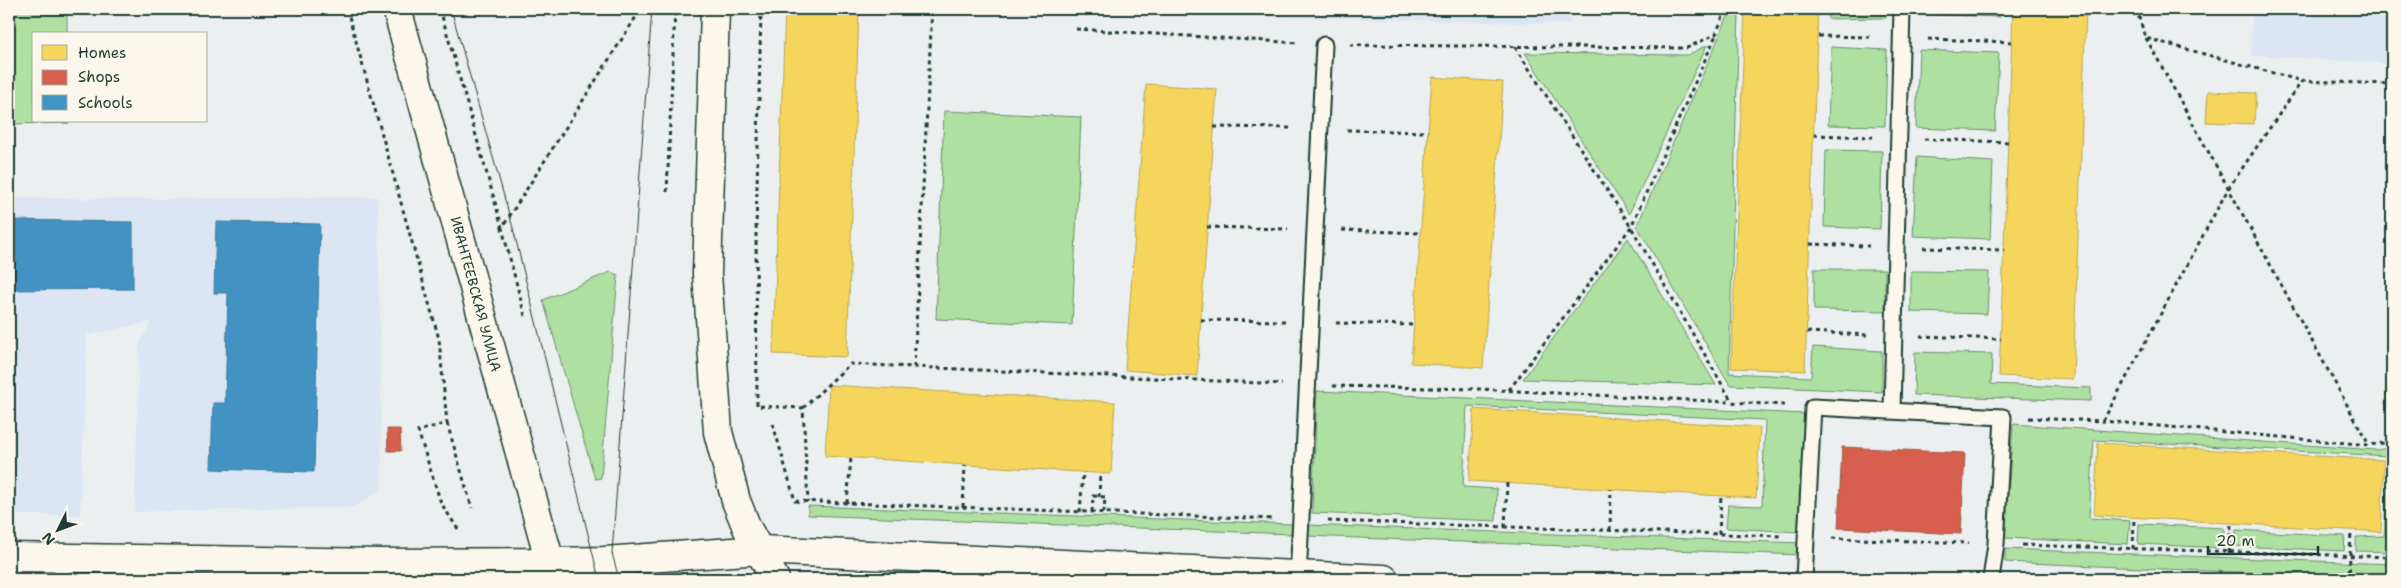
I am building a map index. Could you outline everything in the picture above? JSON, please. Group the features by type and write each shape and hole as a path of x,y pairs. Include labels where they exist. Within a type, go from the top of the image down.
{"street":[{"name":"ИВАНТЕЕВСКАЯ УЛИЦА","path":"397,9 552,571"},
{"path":"715,9 707,274 718,432 736,501 747,528 761,550 775,579"},
{"path":"9,557 62,568 552,571 604,561 761,550 1298,577 1384,579"}],"lane":[{"path":"1892,410 1902,9"},
{"path":"1298,577 1324,45"},
{"path":"1804,579 1808,537 1813,407 1892,410 2003,418 1996,544 1991,579"}],"path":[{"path":"347,9 438,339 447,423 472,508"},
{"path":"440,9 525,316"},
{"path":"502,228 641,9"},
{"path":"667,192 674,9"},
{"path":"761,9 756,232 758,406 802,408 850,364"},
{"path":"914,367 932,9"},
{"path":"1509,390 1631,227 1726,9"},
{"path":"2136,9 2146,38 2369,445"},
{"path":"1076,29 1324,45 1515,47 1687,48 1716,34"},
{"path":"1818,36 2012,42"},
{"path":"2146,38 2302,81 2392,84"},
{"path":"1515,47 1631,227 1731,400"},
{"path":"2103,421 2228,189 2302,81"},
{"path":"1214,127 1428,132"},
{"path":"1814,135 2008,142"},
{"path":"1207,227 1421,232"},
{"path":"1810,244 2004,250"},
{"path":"1201,320 1413,325"},
{"path":"1807,332 2001,339"},
{"path":"802,408 808,502"},
{"path":"2003,418 2103,421 2369,445 2392,442"},
{"path":"447,423 418,431 441,503 458,530"},
{"path":"773,424 796,501 808,502 2392,557"},
{"path":"847,503 850,458"},
{"path":"963,507 965,464"},
{"path":"1080,512 1083,472"},
{"path":"1099,497 1100,473"},
{"path":"1504,527 1506,483"},
{"path":"1610,530 1611,489"},
{"path":"1092,512 1093,496 1104,497 1104,512"},
{"path":"1719,534 1721,496"},
{"path":"2133,549 2134,518"},
{"path":"2229,552 2231,524"},
{"path":"2349,579 2351,531"}],"shaded area":[{"path":"1083,9 1571,9 1570,24 1082,12"},
{"path":"2252,9 2392,9 2392,64 2251,55"},
{"path":"378,197 382,489 354,507 135,512 139,344 151,322 87,335 80,515 9,515 9,198"}],"green space":[{"path":"9,9 67,9 67,32 32,32 32,122 69,123 9,124"},
{"path":"1731,9 1739,9 1729,373 1811,377 1813,347 1882,351 1882,392 1730,385 1637,226"},
{"path":"1828,9 1886,9 1886,18 1828,19"},
{"path":"1919,9 2000,9 2000,17 1919,14"},
{"path":"1707,45 1629,214 1525,53 1688,55"},
{"path":"1831,47 1887,50 1885,126 1828,125"},
{"path":"1919,50 1999,53 1995,131 1916,128"},
{"path":"944,111 1081,117 1072,325 936,319"},
{"path":"1826,150 1882,151 1880,229 1824,227"},
{"path":"1917,157 1993,162 1990,239 1913,236"},
{"path":"1628,238 1716,385 1523,379"},
{"path":"1814,269 1885,269 1885,311 1814,310"},
{"path":"1911,271 1989,272 1987,314 1911,312"},
{"path":"610,272 618,275 601,478 595,479 543,300"},
{"path":"1915,352 1992,354 1991,384 2091,388 2091,401 1914,395"},
{"path":"1317,391 1806,414 1800,532 1726,528 1728,505 1762,506 1765,420 1467,406 1463,487 1497,489 1496,521 1312,513"},
{"path":"2013,424 2375,450 2392,448 2392,552 2356,551 2356,537 2384,536 2389,456 2094,440 2089,518 2130,521 2128,544 2005,538"},
{"path":"808,506 1292,524 1291,534 808,515"},
{"path":"2139,524 2224,528 2223,548 2138,544"},
{"path":"1306,525 1802,543 1801,555 1306,536"},
{"path":"2236,530 2345,536 2344,551 2235,546"},
{"path":"2005,549 2392,564 2392,579 2005,562"}],"building: Homes":[{"path":"785,9 859,9 847,357 773,354"},
{"path":"1745,9 1818,9 1805,371 1731,368"},
{"path":"2013,9 2086,9 2073,379 1999,376"},
{"path":"1432,77 1503,82 1483,368 1411,363"},
{"path":"1146,84 1217,89 1197,376 1125,370"},
{"path":"2208,91 2256,93 2254,124 2206,122"},
{"path":"2392,297 2392,405 2385,404"},
{"path":"829,385 1115,402 1111,474 825,456"},
{"path":"1474,409 1760,427 1756,498 1469,481"},
{"path":"2098,443 2384,460 2381,532 2094,515"}],"building: Shops":[{"path":"387,429 400,429 401,451 388,451"},
{"path":"1842,447 1965,453 1961,534 1838,528"}],"building: Schools":[{"path":"9,220 133,222 133,289 9,290"},
{"path":"216,222 320,224 314,472 211,469 213,403 225,403 228,293 214,293"}],"tram line":[{"path":"451,9 513,228 599,579"},
{"path":"619,579 612,553 652,9"}]}
